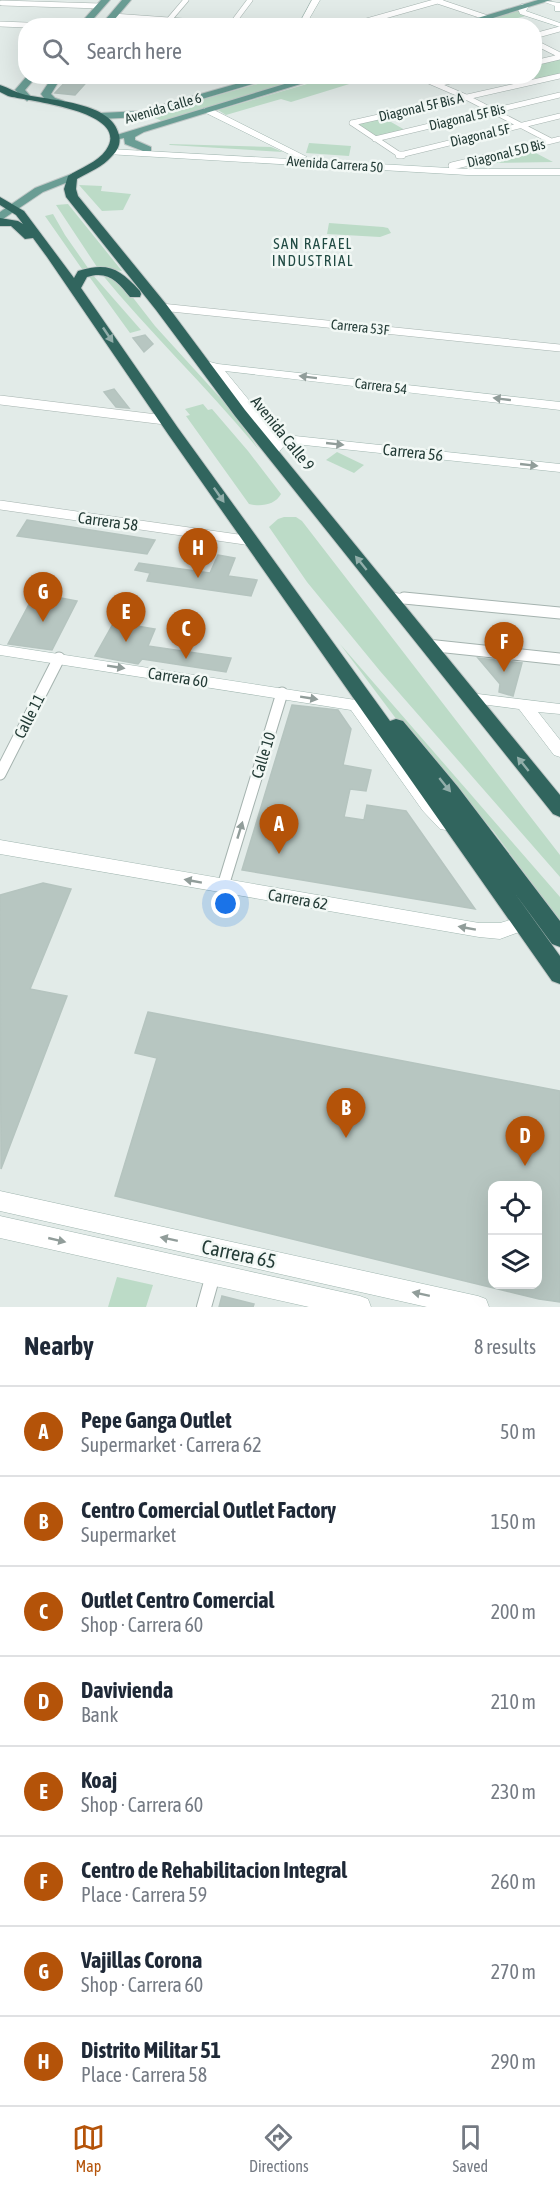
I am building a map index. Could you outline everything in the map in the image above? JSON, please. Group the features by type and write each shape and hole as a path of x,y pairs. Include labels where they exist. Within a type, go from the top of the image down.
{"highway":[{"path":"0,88 10,94 62,103 100,116 111,126 113,145 98,163 74,176"},
{"path":"0,101 62,103"},
{"name":"Avenida Calle 9","path":"74,176 70,180 72,197 208,365 228,398 275,448 388,597 560,809"},
{"path":"0,200 16,210 52,255 165,420 560,974"},
{"path":"0,219 14,223 52,255"},
{"path":"75,287 78,277 85,272 103,270 117,274 185,356 228,398"},
{"path":"338,662 356,705"},
{"path":"338,662 451,792 560,938"}],"main road":[{"path":"113,16 127,0"},
{"path":"482,18 538,2"},
{"path":"89,18 103,3"},
{"path":"526,18 559,8"},
{"path":"26,84 20,90 27,98"},
{"path":"53,84 46,94 51,100 62,103"},
{"name":"Avenida Calle 6","path":"100,116 141,114 248,84"},
{"name":"Avenida Calle 6","path":"113,145 142,129 295,84"},
{"path":"142,129 130,136 129,142 147,149"},
{"path":"0,219 16,210 39,190 74,176"}],"street":[{"path":"171,18 186,0"},
{"path":"236,18 250,0"},
{"path":"306,18 316,0"},
{"path":"428,0 441,0 485,17"},
{"path":"377,18 441,0"},
{"path":"4,1 103,3"},
{"path":"538,18 522,11 538,2 559,5 559,8"},
{"path":"113,16 141,18"},
{"path":"542,20 560,27"},
{"path":"0,24 18,25"},
{"path":"542,33 560,27"},
{"path":"542,47 559,54"},
{"path":"542,60 559,54"},
{"name":"Diagonal 5F Bis A","path":"542,80 560,76"},
{"path":"436,84 551,141"},
{"name":"Diagonal 5F Bis A","path":"375,139 352,123 524,84"},
{"name":"Diagonal 5F Bis","path":"375,139 560,95"},
{"path":"207,110 302,157"},
{"name":"Diagonal 5F","path":"375,139 400,155 560,116"},
{"name":"Diagonal 5D Bis","path":"452,166 560,139"},
{"name":"Avenida Carrera 50","path":"113,145 147,149 452,166 560,166"},
{"name":"Avenida Carrera 50","path":"113,145 467,172 560,172"},
{"name":"Carrera 53F","path":"160,308 560,348"},
{"path":"208,365 275,448"},
{"name":"Carrera 54","path":"208,365 560,406"},
{"path":"0,400 165,420"},
{"name":"Carrera 56","path":"275,448 295,440 560,468"},
{"name":"Carrera 58","path":"0,505 252,541"},
{"path":"215,536 239,523"},
{"path":"388,597 560,613"},
{"path":"427,645 560,659"},
{"name":"Carrera 60","path":"0,650 356,705"},
{"name":"Calle 11","path":"0,774 59,658"},
{"name":"Calle 10","path":"223,886 282,693"},
{"path":"470,698 560,709"},
{"path":"523,704 560,751"},
{"path":"356,705 429,807 474,853"},
{"name":"Carrera 62","path":"0,847 486,931 500,931 524,923"},
{"name":"Carrera 65","path":"0,1201 478,1307"},
{"name":"Carrera 65","path":"0,1227 360,1307"},
{"path":"204,1307 213,1275"}],"green space":[{"path":"518,9 529,15 518,18 487,18"},
{"path":"560,59 560,74 542,78 542,63"},
{"path":"257,84 292,84 162,121 148,115"},
{"path":"307,84 349,84 291,102 281,99 226,115 218,110"},
{"path":"384,118 405,130 375,137 355,124"},
{"path":"309,143 351,146 349,156 306,153"},
{"path":"170,145 271,147 283,152"},
{"path":"532,151 553,162 487,163"},
{"path":"79,185 102,186 101,191 131,194 123,210 102,211"},
{"path":"68,204 122,271 97,267 56,205"},
{"path":"53,214 88,268 82,269 45,216"},
{"path":"329,223 383,227 388,228 391,233 380,237 327,234"},
{"path":"100,272 117,277 155,326 235,414 259,450 139,317"},
{"path":"92,274 141,330 130,333 88,275"},
{"path":"203,404 208,410 212,409 281,494 275,501 263,505 249,504 186,416 190,415 185,409"},
{"path":"337,452 364,465 354,473 326,460"},
{"path":"284,517 296,517 302,521 560,855 560,877 380,671 307,582 269,527"},
{"path":"340,644 560,897 560,921 494,832 397,720"},
{"path":"117,1277 153,1285 146,1307 108,1307"}],"building":[{"path":"63,84 85,84 75,95 55,93"},
{"path":"145,335 153,344 144,352 133,338"},
{"path":"114,389 129,408 116,407 104,392"},
{"path":"27,520 155,540 147,554 17,536"},
{"path":"218,555 235,558 228,576 257,580 251,596 147,581 150,573 135,570 139,563 210,573"},
{"path":"35,593 77,601 52,650 8,644"},
{"path":"114,622 155,629 148,646 231,658 226,672 142,659 138,664 95,656"},
{"path":"478,658 522,663 513,696 499,692 500,684"},
{"path":"292,705 338,710 351,729 343,765 371,770 366,791 350,789 344,817 364,820 367,805 406,811 475,909 242,870"},
{"path":"43,883 71,889 30,989 67,996 1,1169 0,895"},
{"path":"148,1012 560,1091 560,1302 498,1289 542,1289 542,1181 488,1181 488,1287 115,1196 157,1058 135,1053"},
{"path":"222,1296 254,1304 253,1307 219,1307"}],"place":[{"name":"Distrito Militar 51","path":"198,578"},
{"name":"Vajillas Corona","path":"43,622"},
{"name":"Koaj","path":"126,642"},
{"name":"Outlet Centro Comercial","path":"186,659"},
{"name":"Centro de Rehabilitacion Integral","path":"504,672"},
{"name":"Pepe Ganga Outlet","path":"279,854"},
{"name":"Centro Comercial Outlet Factory","path":"346,1138"},
{"name":"Davivienda","path":"525,1166"}],"district":[{"name":"SAN RAFAEL INDUSTRIAL","path":"313,252"}]}
